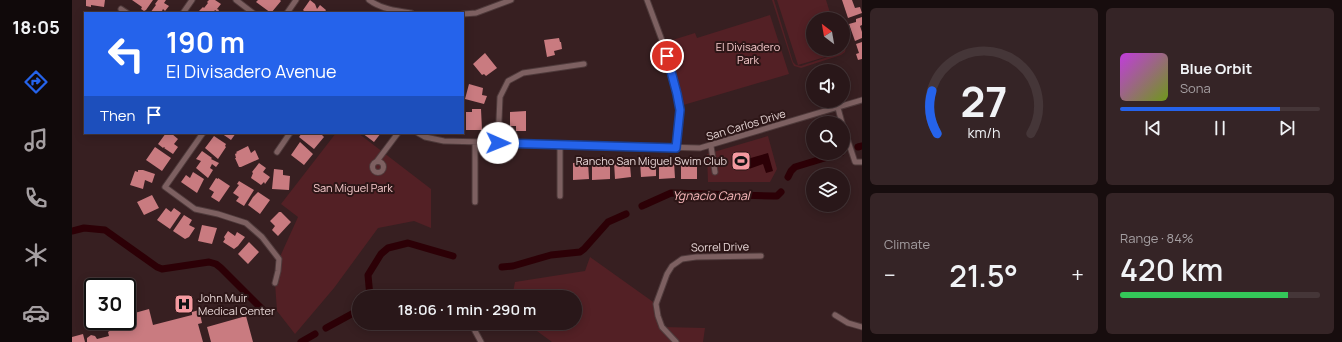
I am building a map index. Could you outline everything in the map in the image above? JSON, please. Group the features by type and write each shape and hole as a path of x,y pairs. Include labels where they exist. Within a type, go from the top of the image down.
{"street":[{"path":"184,12 192,0"},
{"path":"236,0 252,12"},
{"path":"287,12 296,0"},
{"path":"369,0 391,10 404,12"},
{"path":"464,14 476,13 511,0"},
{"path":"647,0 663,43 677,94 680,110 676,148"},
{"path":"121,9 126,12"},
{"path":"498,143 500,97 508,81 523,73 584,64"},
{"name":"San Carlos Drive","path":"850,104 862,100"},
{"path":"838,108 840,116"},
{"name":"San Carlos Drive","path":"420,134 434,140 700,148 838,108"},
{"path":"202,134 165,187 195,209 218,214 246,223 262,237 279,259 275,283"},
{"path":"277,152 289,134"},
{"path":"377,161 397,134"},
{"path":"475,142 475,202"},
{"path":"560,144 560,196"},
{"path":"711,146 715,172"},
{"path":"850,147 855,162 862,162"},
{"name":"Sorrel Drive","path":"676,342 662,327 656,304 667,274 672,266 682,259 696,257 761,256"},
{"path":"835,315 848,323 862,327"},
{"path":"475,331 481,342"}],"green space":[{"path":"772,0 774,0 793,62 796,65 801,66 806,64 806,66 801,68 794,66"},
{"path":"777,0 826,0 830,12 806,12 806,56 828,56 798,65"},
{"name":"El Divisadero Park","path":"770,15 789,74 680,106 663,43 695,33 697,38"},
{"path":"830,56 838,56 813,64 807,64"},
{"name":"San Miguel Park","path":"335,134 359,134 431,189 431,228 414,221 378,228 334,288 295,334 277,311 275,283 279,259 298,217 281,204"},
{"name":"Rancho San Miguel Swim Club","path":"768,136 777,169 770,182 708,182 707,154"},
{"path":"590,257 656,304 662,327 705,328 703,342 552,342 536,330 582,330 582,290 513,290 515,282 585,271"}],"shaded area":[{"path":"768,153 773,171 766,173 763,164 749,169 747,159"}],"building":[{"path":"86,0 105,0 104,7 91,5 91,7 86,6"},
{"path":"132,0 153,0 144,11 141,9 142,7"},
{"path":"158,0 166,0 164,3 169,6 165,11 163,9 162,12 151,12 156,5 155,4"},
{"path":"209,0 215,0 221,4 217,9 219,10 218,12 215,10 214,12 199,11 203,7 204,8 208,3 207,2"},
{"path":"258,0 281,1 272,12 256,2"},
{"path":"310,0 315,4 317,9 320,5 326,10 325,12 305,12 303,10"},
{"path":"842,0 852,0 855,8 860,7 862,13 850,17 850,12 846,12"},
{"path":"862,17 862,25 860,26 862,38 855,41 850,24 856,22 856,19"},
{"path":"559,38 562,49 554,51 555,55 547,57 544,40"},
{"path":"862,42 862,59 858,60 856,54 859,53 856,44"},
{"path":"485,53 497,68 486,76 484,74 482,75 473,64"},
{"path":"469,84 483,88 482,95 487,96 484,104 465,99"},
{"path":"472,109 481,109 482,130 466,130 466,112 472,112"},
{"path":"526,111 526,131 516,131 516,126 510,126 510,112"},
{"path":"165,134 172,134 178,139 174,144 178,147 173,154 164,148 165,147 163,148 158,144"},
{"path":"222,134 235,134 231,140"},
{"path":"301,134 321,134 324,137 314,149 299,137"},
{"path":"363,134 380,134 374,142"},
{"path":"214,136 226,144 226,147 218,159 205,148"},
{"path":"300,142 313,154 304,165 291,155"},
{"path":"248,146 251,153 255,150 259,159 239,167 235,154"},
{"path":"155,147 171,158 162,171 146,160"},
{"path":"202,151 212,158 211,159 219,163 216,167 212,164 210,168 213,170 208,178 196,168 201,161 196,159"},
{"path":"592,160 602,160 602,165 610,165 610,179 592,180"},
{"path":"649,160 650,167 656,167 656,176 641,177 640,161"},
{"path":"623,161 624,166 630,165 631,177 615,179 614,162"},
{"path":"588,162 589,179 573,180 573,163"},
{"path":"674,162 675,178 659,179 659,163"},
{"path":"259,163 266,168 263,172 270,177 265,184 264,182 261,185 251,178 252,172"},
{"path":"681,163 697,163 697,179 681,179"},
{"path":"274,169 283,170 283,175 290,176 289,190 272,189"},
{"path":"138,170 155,174 152,183 145,180 143,189 130,185 135,171 138,172"},
{"path":"193,172 204,179 197,193 181,182 186,175 190,178"},
{"path":"216,178 230,186 219,202 211,197 214,192 209,189"},
{"path":"239,181 254,190 244,206 236,201 239,197 233,193 239,185 237,184"},
{"path":"258,192 270,200 260,214 248,205"},
{"path":"152,195 159,208 144,215 137,202"},
{"path":"166,208 171,212 174,208 181,213 170,229 157,220"},
{"path":"279,212 281,212 291,222 278,236 272,230 275,226 270,221"},
{"path":"184,215 192,220 189,225 195,228 189,237 185,239 173,231"},
{"path":"202,225 217,228 212,244 198,241"},
{"path":"228,231 235,236 237,232 245,237 234,249 223,242"},
{"path":"249,242 259,252 248,264 238,254"},
{"name":"John Muir Medical Center","path":"149,309 153,325 192,315 192,312 199,310 202,323 198,324 203,342 87,342 87,338 91,335 95,336 97,339 109,336 108,332 111,330 136,330 136,313"},
{"path":"246,316 253,342 211,342 207,327"},
{"path":"83,334 85,342 72,342 72,337"}],"waterway":[{"name":"Ygnacio Canal","path":"858,147 862,146"},
{"name":"Ygnacio Canal","path":"788,177 795,167 818,160"},
{"name":"Ygnacio Canal","path":"642,206 671,193 777,196 781,192"},
{"name":"Ygnacio Canal","path":"502,267 513,266 551,255 580,252 608,222 626,214"},
{"name":"Ygnacio Canal","path":"72,231 84,228 105,230 162,269 209,262 216,264 263,310"},
{"name":"Ygnacio Canal","path":"369,290 368,275 381,254 388,248 408,243 453,256"},
{"name":"Ygnacio Canal","path":"326,328 352,314"},
{"name":"Ygnacio Canal","path":"301,342 315,334"}],"place":[{"name":"Rancho San Miguel Swim Club","path":"741,161"},
{"name":"John Muir Medical Center","path":"184,304"}],"route":[{"path":"498,143 676,148 680,110 667,56"}]}
